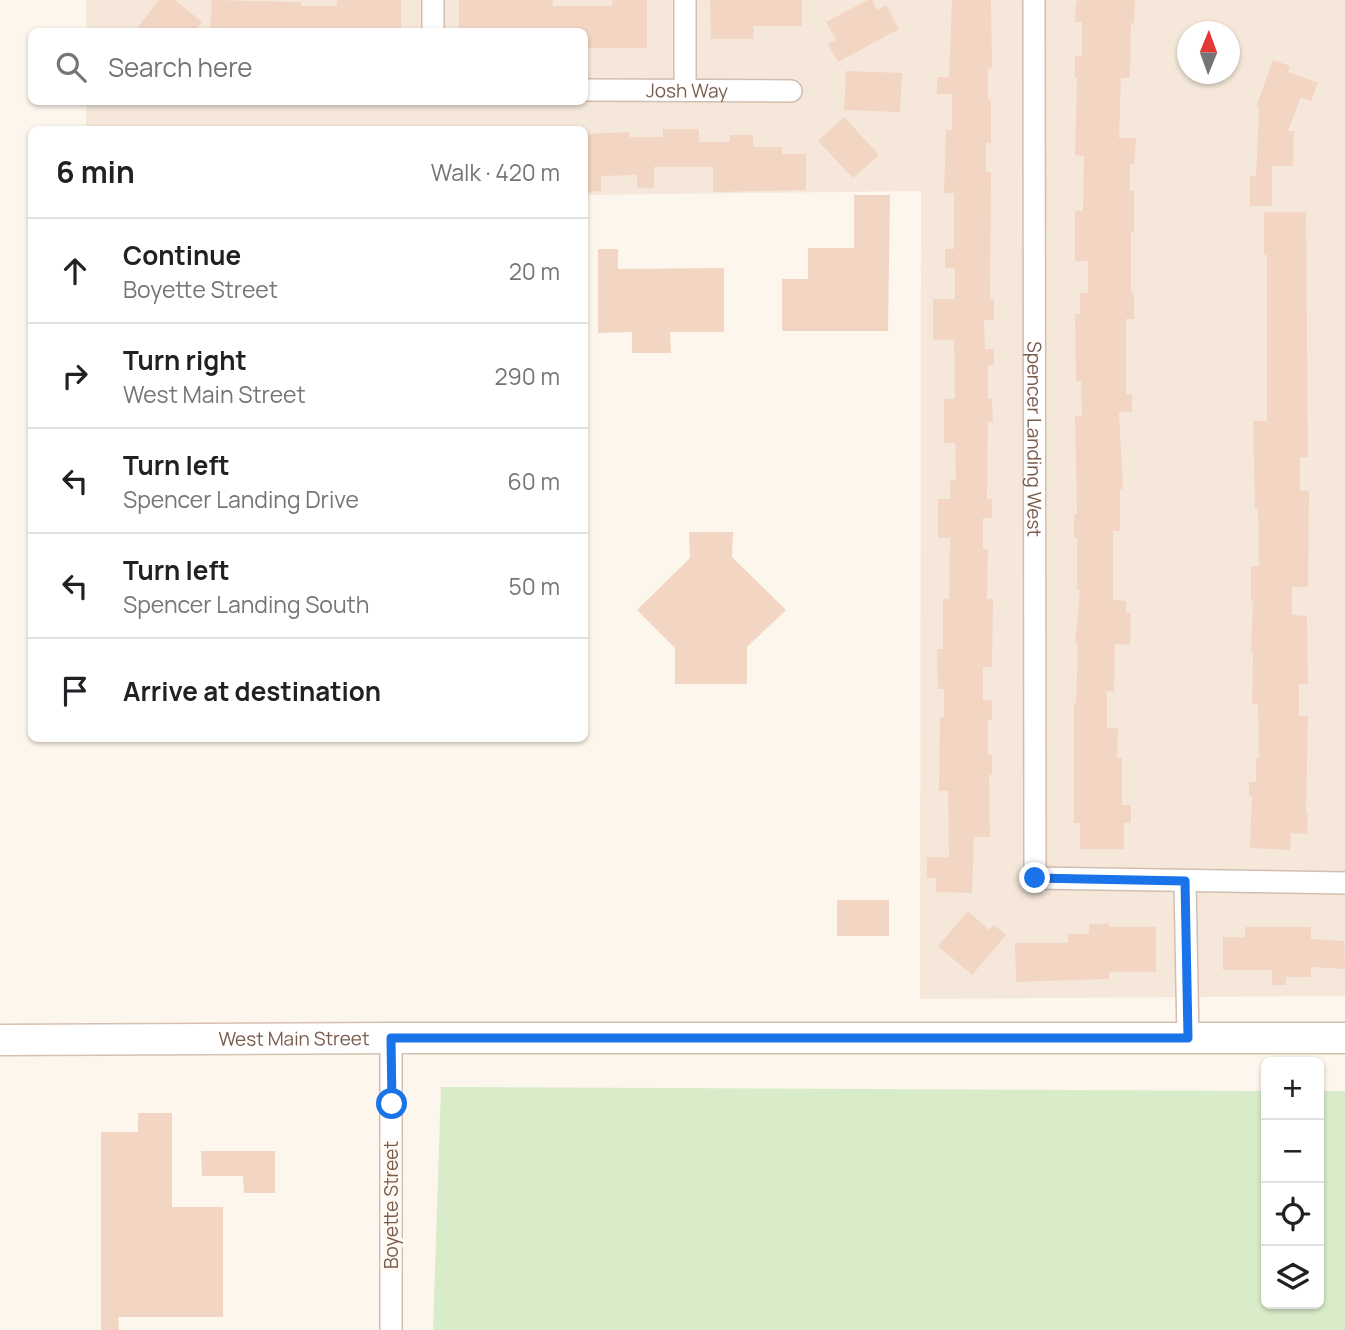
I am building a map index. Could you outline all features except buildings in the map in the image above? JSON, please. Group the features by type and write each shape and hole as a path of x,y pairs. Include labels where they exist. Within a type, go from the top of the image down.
{"main road":[{"name":"West Main Street","path":"0,1040 1345,1038"}],"street":[{"path":"433,0 433,28"},
{"path":"685,0 685,90"},
{"name":"Spencer Landing West","path":"1034,0 1035,878 1185,881"},
{"name":"Josh Way","path":"588,90 791,90"},
{"path":"1188,1038 1185,881 1345,883"},
{"name":"Boyette Street","path":"391,1038 391,1330"}],"shaded area":[{"path":"86,0 1345,0 1345,996 920,999 921,191 588,195 588,126 86,126 86,105 588,105 588,28 86,28"}],"green space":[{"path":"441,1087 1261,1091 1261,1309 1324,1309 1324,1091 1345,1091 1345,1330 433,1330"}],"route":[{"path":"392,1104 391,1038 1188,1038 1185,881 1035,878"}]}
